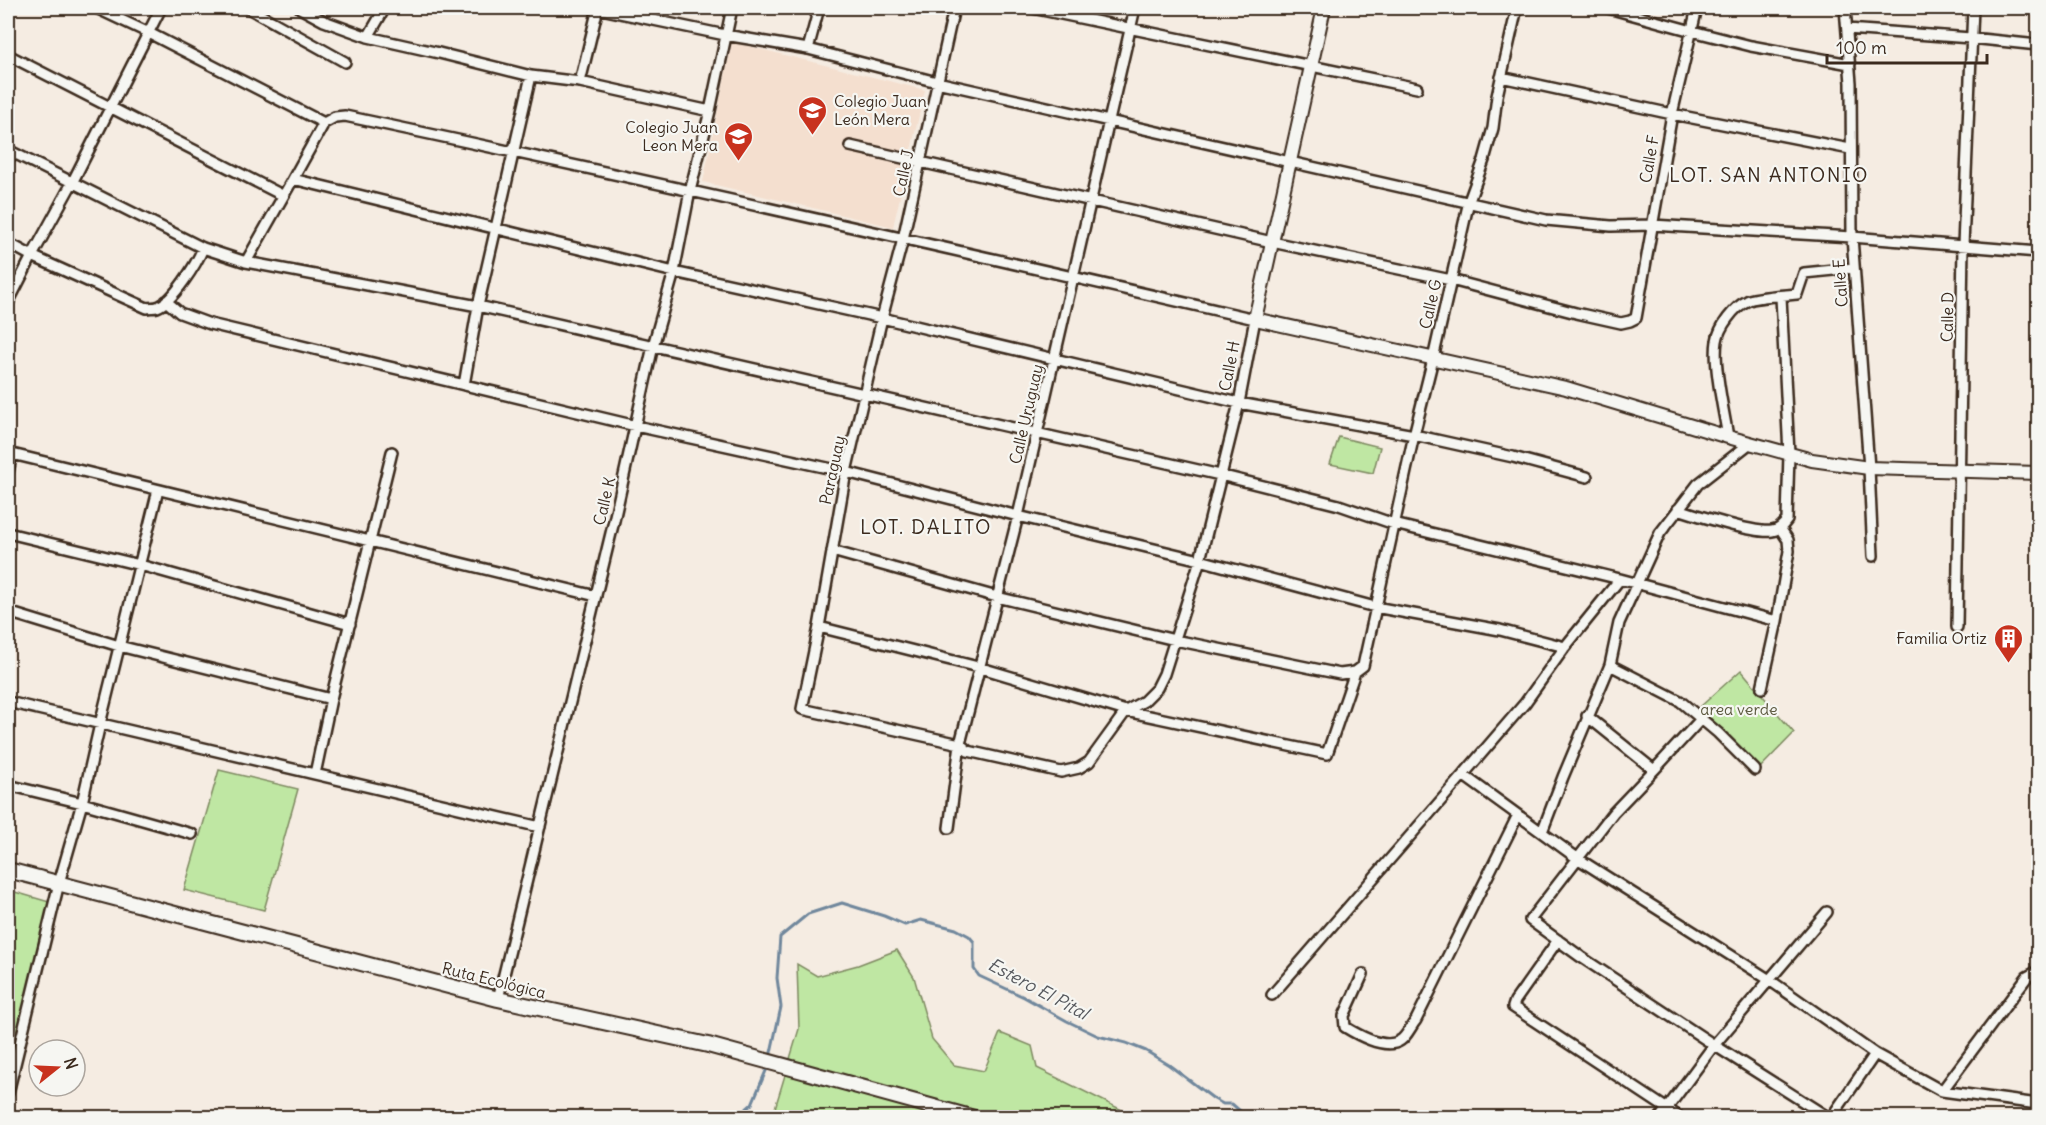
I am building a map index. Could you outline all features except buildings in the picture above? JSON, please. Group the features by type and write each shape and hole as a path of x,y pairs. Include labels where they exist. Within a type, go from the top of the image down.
{"main road":[{"name":"Ruta Ecológica","path":"8,870 498,999 708,1045 974,1118"}],"street":[{"path":"96,8 324,123"},
{"path":"8,303 161,8"},
{"path":"248,8 345,62"},
{"path":"300,8 324,21 368,37 531,76 580,82 710,111"},
{"path":"368,37 385,8"},
{"path":"580,82 597,8 644,13 725,35 808,49 1108,122 1546,220 1611,226 1652,225 1851,237 2038,252"},
{"name":"Calle K","path":"498,999 596,596 653,346 674,272 732,8"},
{"path":"808,49 819,8"},
{"name":"Calle J","path":"903,239 954,8"},
{"path":"1032,8 1417,88"},
{"name":"Calle Uruguay","path":"949,828 960,744 1018,516 1135,8"},
{"name":"Calle H","path":"1126,711 1144,701 1157,688 1164,674 1200,560 1239,403 1255,319 1324,8"},
{"name":"Calle G","path":"1126,711 1327,754 1354,672 1363,666 1413,435 1433,360 1469,201 1493,128 1501,76 1517,8"},
{"path":"1608,8 1751,46 1850,64"},
{"name":"Calle F","path":"1451,280 1621,323 1636,318 1672,114 1697,8"},
{"name":"Calle E","path":"1845,8 1850,64 1851,237 1869,468 1873,556"},
{"name":"Calle D","path":"1957,627 1963,245 1973,8"},
{"path":"1847,29 2038,45"},
{"path":"8,55 282,195"},
{"path":"464,385 478,306 531,76"},
{"path":"1501,76 1672,114 1850,149"},
{"path":"246,262 324,123 335,117 345,116 512,151 1433,360 1566,388 1728,438 1812,460 1869,468 1960,472 2038,472"},
{"path":"850,146 1272,242 1451,280"},
{"path":"8,150 203,248 246,262 478,306 1220,475 1339,505 1394,524 1620,579 1777,621"},
{"path":"293,179 674,272 882,318 1239,403 1413,435 1513,457 1587,477"},
{"name":"Paraguay","path":"903,239 846,472 802,709 960,744"},
{"path":"8,243 147,308 157,307 166,301 199,258 203,248"},
{"path":"1728,438 1718,366 1717,339 1729,316 1747,300 1797,294 1804,273 1854,267"},
{"path":"1678,509 1701,518 1766,532 1784,525 1788,515 1789,454 1781,297"},
{"path":"166,301 180,313 210,324 636,426 846,472 1200,560 1375,607 1500,630 1565,647"},
{"path":"1542,832 1587,716 1610,665 1619,623 1660,533 1698,484 1749,444"},
{"path":"315,774 392,452"},
{"path":"8,472 10,454 596,596"},
{"path":"8,1093 59,883 82,803 158,490"},
{"path":"1762,688 1789,551 1788,540 1780,528"},
{"path":"8,533 140,565 350,624"},
{"path":"832,551 997,597 1175,640 1340,674 1354,672"},
{"path":"1272,995 1525,703 1565,647 1620,579"},
{"path":"8,612 119,646 332,699"},
{"path":"819,627 978,667 1126,711 1089,762 1079,768 1061,772 968,751 960,744"},
{"path":"1610,665 1680,701 1702,718 1755,770"},
{"path":"8,702 540,827"},
{"path":"1587,716 1654,770"},
{"path":"1702,718 1613,813 1530,917 1532,923 1714,1046 1830,1118 1875,1054"},
{"path":"1463,774 1577,858 1768,979 1875,1054 1942,1091 2038,1104"},
{"path":"8,785 192,834"},
{"path":"1363,974 1344,1016 1345,1027 1376,1042 1395,1043 1402,1040 1416,1020 1518,815"},
{"path":"1660,1118 1768,979 1827,912"},
{"path":"1557,940 1513,1007 1681,1118"},
{"path":"1942,1091 2027,977 2038,971"}],"shaded area":[{"name":"Colegio Juan León Mera","path":"732,42 925,90 893,227 703,182"}],"green space":[{"path":"1339,437 1380,447 1373,473 1330,464"},
{"name":"area verde","path":"1741,670 1794,733 1759,769 1700,707"},
{"path":"219,770 298,789 264,910 184,890"},
{"path":"8,890 56,904 8,1078"},
{"path":"897,950 914,977 932,1039 954,1065 984,1071 1000,1033 1032,1046 1037,1068 1136,1117 772,1118 799,1029 797,964 817,976 858,965"}],"waterway":[{"name":"Estero El Pital","path":"770,1057 781,1007 777,978 780,937 808,914 842,903 905,925 921,920 956,929 969,936 974,942 974,969 979,976 1098,1036 1146,1051 1169,1065 1214,1099 1223,1104 1232,1104 1248,1118"},
{"name":"Estero El Pital","path":"736,1118 752,1104 768,1066"},
{"name":"Estero El Pital","path":"1356,1118 1367,1113 1387,1118"}],"place":[{"name":"Colegio Juan León Mera","path":"813,136"},
{"name":"Colegio Juan Leon Mera","path":"739,162"},
{"name":"Familia Ortiz","path":"2008,664"}],"district":[{"name":"LOT. SAN ANTONIO","path":"1769,175"},
{"name":"LOT. DALITO","path":"926,527"}]}
